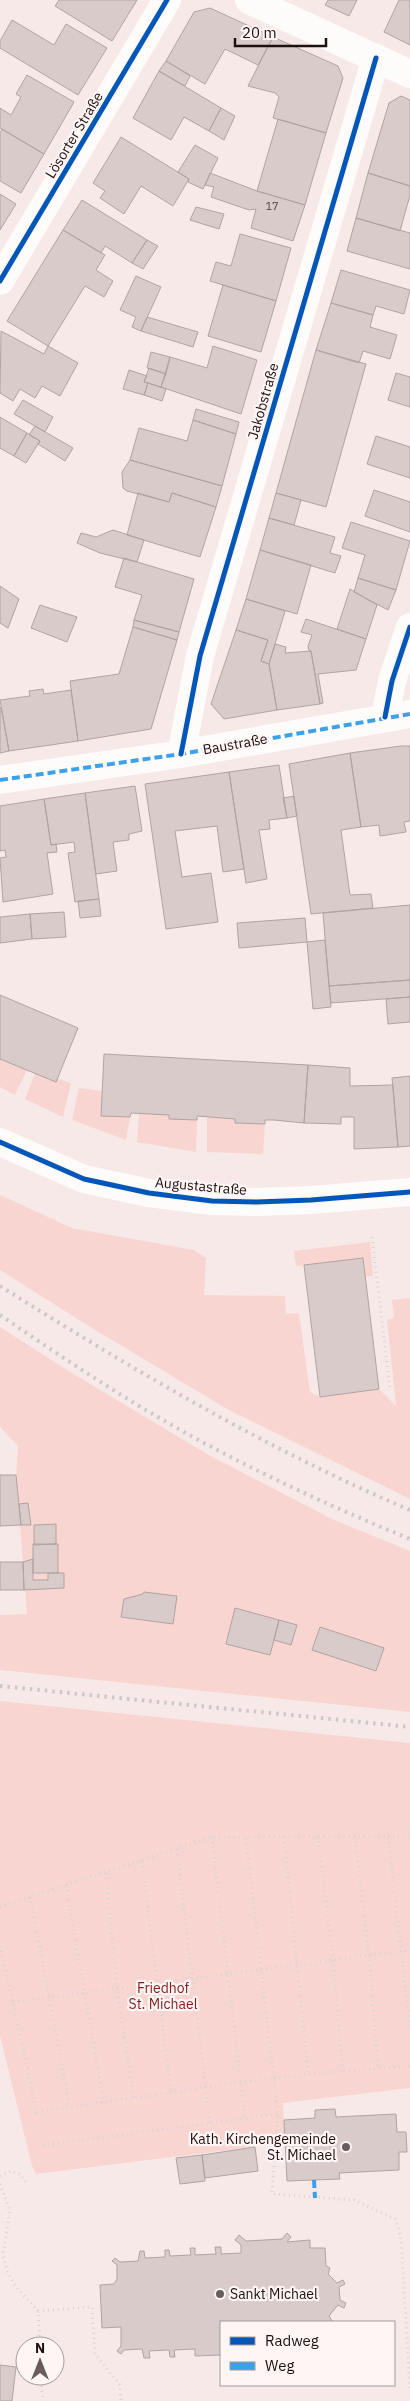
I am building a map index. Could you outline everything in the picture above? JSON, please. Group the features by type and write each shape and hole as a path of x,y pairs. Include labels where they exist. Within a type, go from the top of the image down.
{"street":[{"name":"Lösorter Straße","path":"0,281 167,0"},
{"path":"249,0 410,74"},
{"name":"Jakobstraße","path":"180,754 200,656 376,58"},
{"path":"397,715 392,681 410,627"},
{"name":"Baustraße","path":"0,780 180,754 397,715"},
{"name":"Augustastraße","path":"0,1142 84,1179 176,1197 212,1201 257,1202 311,1200 410,1192"}],"path":[{"path":"372,1237 390,1390"},
{"path":"0,1906 212,1837 410,1835"},
{"path":"318,1836 333,1960 343,2071"},
{"path":"355,1836 369,1955 378,2069"},
{"path":"388,1836 410,2028"},
{"path":"212,1837 245,2119"},
{"path":"284,1837 308,2074"},
{"path":"246,1838 278,2114 272,2194 354,2200 395,2219 401,2237 410,2388"},
{"path":"177,1849 210,2124"},
{"path":"142,1861 171,2092"},
{"path":"106,1873 117,1988 134,2098"},
{"path":"66,1885 104,2103"},
{"path":"30,1897 70,2108"},
{"path":"0,1946 37,2112 241,2082 308,2074 410,2066"},
{"path":"13,2002 410,1950"},
{"path":"43,2145 278,2114"},
{"path":"0,2176 10,2171 19,2174 26,2182"},
{"path":"0,2184 10,2211 3,2254 7,2271 16,2287 38,2311 39,2336"},
{"path":"38,2311 92,2307 95,2354 120,2385 121,2401"},
{"path":"41,2386 42,2401"}],"green space":[{"path":"0,1059 27,1070 15,1095 0,1087"},
{"path":"35,1073 71,1083 63,1117 25,1099"},
{"path":"79,1088 102,1091 102,1116 130,1117 126,1140 72,1120"},
{"path":"139,1113 169,1115 169,1119 197,1120 196,1152 137,1142"},
{"path":"207,1116 235,1119 236,1123 265,1124 263,1154 207,1152"},
{"path":"0,1195 72,1228 194,1250 206,1258 204,1295 285,1296 286,1314 299,1313 310,1392 320,1397 379,1389 396,1406 387,1320 394,1318 392,1300 410,1298 410,1499 227,1409 0,1270"},
{"path":"370,1242 373,1276 364,1277 362,1258 296,1266 294,1251"},
{"path":"0,1327 67,1370 207,1454 332,1519 410,1551 410,1712 0,1670 0,1615 27,1614 16,1475 18,1446 0,1427"},
{"name":"Friedhof St. Michael","path":"0,1701 410,1743 410,2088 283,2103 285,2143 36,2174 32,2166 0,2036"}],"building":[{"path":"59,0 137,0 112,41 55,6"},
{"path":"328,0 357,0 349,16 325,5"},
{"path":"399,0 410,0 410,45 384,32"},
{"path":"210,8 273,37 258,65 225,49 205,84 166,61 194,12"},
{"path":"12,20 54,45 66,24 107,48 78,95 0,48 0,41"},
{"path":"273,37 338,66 343,78 326,133 273,118 279,97 275,93 248,86"},
{"path":"166,61 190,76 185,86 159,71"},
{"path":"159,71 221,108 209,131 184,117 171,140 133,118"},
{"path":"27,75 74,102 44,154 0,128 0,108 11,115 21,97 16,94"},
{"path":"401,96 410,100 410,186 368,173 389,103"},
{"path":"221,108 235,116 224,140 209,131"},
{"path":"278,119 326,133 305,205 257,191"},
{"path":"2,129 44,154 21,193 0,181 0,133"},
{"path":"121,137 189,179 173,206 141,186 124,214 100,198 105,191 93,183"},
{"path":"195,145 218,158 203,189 188,182 189,179 178,172"},
{"path":"210,173 257,191 305,205 293,241 251,228 256,209 249,210 211,197 214,187 205,185"},
{"path":"368,173 410,186 410,195 400,231 356,218"},
{"path":"0,194 16,204 0,230"},
{"path":"82,200 147,240 132,263 105,246 101,253 63,230"},
{"path":"196,207 224,214 219,229 190,220"},
{"path":"356,218 410,233 410,269 347,251"},
{"path":"63,230 105,255 96,270 113,281 104,297 85,286 48,346 7,321"},
{"path":"240,234 291,248 276,301 210,281 216,262 231,266"},
{"path":"147,240 158,246 143,269 132,263"},
{"path":"341,270 410,290 404,314 376,306 373,315 331,303"},
{"path":"136,276 161,287 141,331 132,327 136,317 120,310"},
{"path":"223,285 276,301 261,352 208,336"},
{"path":"331,303 373,315 370,327 397,335 390,359 363,351 359,363 316,350"},
{"path":"147,317 198,332 193,347 141,331"},
{"path":"1,331 44,354 48,346 78,363 60,396 42,386 35,398 20,389 13,401 0,393"},
{"path":"213,346 257,360 241,414 161,387 170,357 207,368"},
{"path":"316,350 366,364 326,507 276,493"},
{"path":"151,352 170,357 166,374 147,368"},
{"path":"149,368 166,374 161,387 144,382"},
{"path":"129,370 147,376 144,382 148,383 144,395 123,389"},
{"path":"396,373 410,377 410,407 388,400"},
{"path":"148,383 166,389 162,401 144,395"},
{"path":"23,400 53,417 45,432 14,414"},
{"path":"196,409 239,422 236,434 193,420"},
{"path":"0,417 27,433 14,456 0,448"},
{"path":"193,420 236,434 222,486 130,460 139,428 187,441"},
{"path":"35,426 73,448 65,461 38,444 40,441 29,435"},
{"path":"27,433 40,441 26,463 14,456"},
{"path":"376,436 410,447 410,478 367,464"},
{"path":"130,460 222,486 216,507 172,493 169,502 127,491 123,488 122,472"},
{"path":"374,490 410,502 410,532 365,516"},
{"path":"138,493 169,502 172,493 216,507 200,557 127,535"},
{"path":"276,493 301,500 294,525 269,518"},
{"path":"269,518 335,537 330,553 341,556 335,573 260,550"},
{"path":"351,522 410,541 396,590 358,578 365,555 342,548"},
{"path":"113,530 144,540 137,562 100,553 77,543 81,533 96,537"},
{"path":"260,550 311,565 297,614 246,599"},
{"path":"124,558 194,579 179,632 134,620 142,595 115,587"},
{"path":"358,578 396,590 388,610 354,592"},
{"path":"0,586 19,599 8,628 0,623"},
{"path":"350,589 377,605 366,639 337,629"},
{"path":"246,599 285,611 269,664 261,661 268,640 236,630"},
{"path":"40,605 77,617 67,642 31,628"},
{"path":"306,619 366,639 356,670 318,674 323,703 320,704 311,651 309,651 308,646 312,635 301,632"},
{"path":"134,620 179,632 177,640 133,627"},
{"path":"133,627 177,640 151,729 78,741 70,681 119,674"},
{"path":"236,630 268,640 261,661 269,664 277,710 224,719 211,704"},
{"path":"275,644 286,647 285,653 311,651 320,704 277,710 269,664"},
{"path":"43,689 44,694 71,690 78,741 9,751 0,700 30,696 29,691"},
{"path":"0,708 9,751 0,753"},
{"path":"410,746 410,821 404,822 406,832 380,836 379,825 361,827 350,753"},
{"path":"350,753 361,827 341,830 350,895 371,894 373,908 311,914 289,764"},
{"path":"279,765 287,818 269,820 270,829 259,830 267,879 246,883 229,772"},
{"path":"229,772 244,869 223,872 217,826 175,831 182,877 211,873 218,922 166,929 145,784"},
{"path":"135,786 142,831 129,834 129,840 113,842 117,871 96,874 85,793"},
{"path":"85,793 99,899 75,902 68,853 75,852 74,842 51,845 44,799"},
{"path":"294,796 297,816 287,818 283,798"},
{"path":"44,799 51,845 56,844 57,852 47,853 53,894 3,902 0,858 6,857 5,850 0,851 0,806"},
{"path":"99,899 101,916 80,918 78,901"},
{"path":"410,905 410,980 329,986 323,913"},
{"path":"64,912 66,937 32,939 30,914"},
{"path":"30,914 32,939 0,943 0,917"},
{"path":"305,918 307,942 239,948 237,923"},
{"path":"325,940 331,1007 313,1009 307,942"},
{"path":"410,980 410,997 331,1003 329,986"},
{"path":"0,995 78,1028 56,1082 0,1059"},
{"path":"410,997 410,1022 388,1024 386,999"},
{"path":"104,1054 308,1065 304,1123 265,1120 265,1124 235,1123 235,1119 197,1116 197,1120 169,1119 169,1115 131,1113 130,1117 101,1116"},
{"path":"308,1065 350,1068 350,1086 393,1085 398,1147 354,1149 354,1117 341,1117 341,1124 304,1123"},
{"path":"410,1076 410,1146 398,1147 392,1078"},
{"path":"363,1258 379,1389 320,1397 304,1265"},
{"path":"0,1475 16,1475 21,1525 0,1526"},
{"path":"28,1503 31,1525 21,1525 19,1504"},
{"path":"56,1524 56,1544 34,1545 34,1525"},
{"path":"33,1544 58,1544 58,1573 33,1573"},
{"path":"33,1559 33,1580 48,1580 48,1573 64,1573 64,1588 24,1590 23,1562"},
{"path":"0,1562 23,1562 24,1590 0,1590"},
{"path":"144,1592 177,1596 173,1624 121,1617 124,1599 143,1594"},
{"path":"235,1608 279,1620 270,1655 226,1644"},
{"path":"279,1620 297,1625 291,1645 274,1640"},
{"path":"320,1627 384,1648 376,1671 312,1650"},
{"name":"Kath. Kirchengemeinde St. Michael","path":"335,2109 336,2117 396,2114 397,2132 406,2132 407,2152 399,2152 399,2170 339,2173 340,2179 287,2181 284,2120 315,2118 315,2110"},
{"path":"255,2147 258,2171 205,2178 202,2155"},
{"path":"202,2155 205,2181 180,2184 176,2158"},
{"name":"Sankt Michael","path":"287,2233 291,2237 287,2242 310,2240 310,2248 325,2248 326,2266 330,2268 328,2274 337,2283 343,2280 345,2284 339,2287 340,2300 346,2303 344,2308 338,2305 329,2316 332,2321 220,2321 220,2355 195,2356 195,2349 174,2350 175,2357 170,2357 169,2350 149,2351 150,2358 144,2358 142,2349 124,2350 121,2354 117,2351 121,2346 121,2327 102,2328 100,2285 114,2284 117,2279 117,2265 112,2261 115,2258 120,2262 138,2261 140,2251 144,2251 145,2258 165,2257 165,2250 169,2250 170,2256 191,2255 190,2248 195,2248 195,2255 216,2254 215,2247 221,2247 221,2254 241,2253 241,2245 235,2240 239,2235 246,2241 282,2239"},
{"path":"0,2365 15,2367 12,2401 0,2401"}],"railway":[{"path":"0,1286 200,1406 304,1461 410,1510"},
{"path":"0,1315 103,1384 234,1459 410,1539"},
{"path":"0,1686 410,1727"}],"marked path":[{"path":"0,780 181,754 410,714"},
{"path":"314,2180 315,2198"}],"cycle path":[{"path":"0,281 167,0"},
{"path":"181,754 200,656 376,58"},
{"path":"385,717 392,681 410,627"},
{"path":"0,1142 84,1179 149,1193 212,1201 311,1200 410,1192"}],"place":[{"name":"Kath. Kirchengemeinde St. Michael","path":"346,2147"},
{"name":"Sankt Michael","path":"220,2294"}]}
